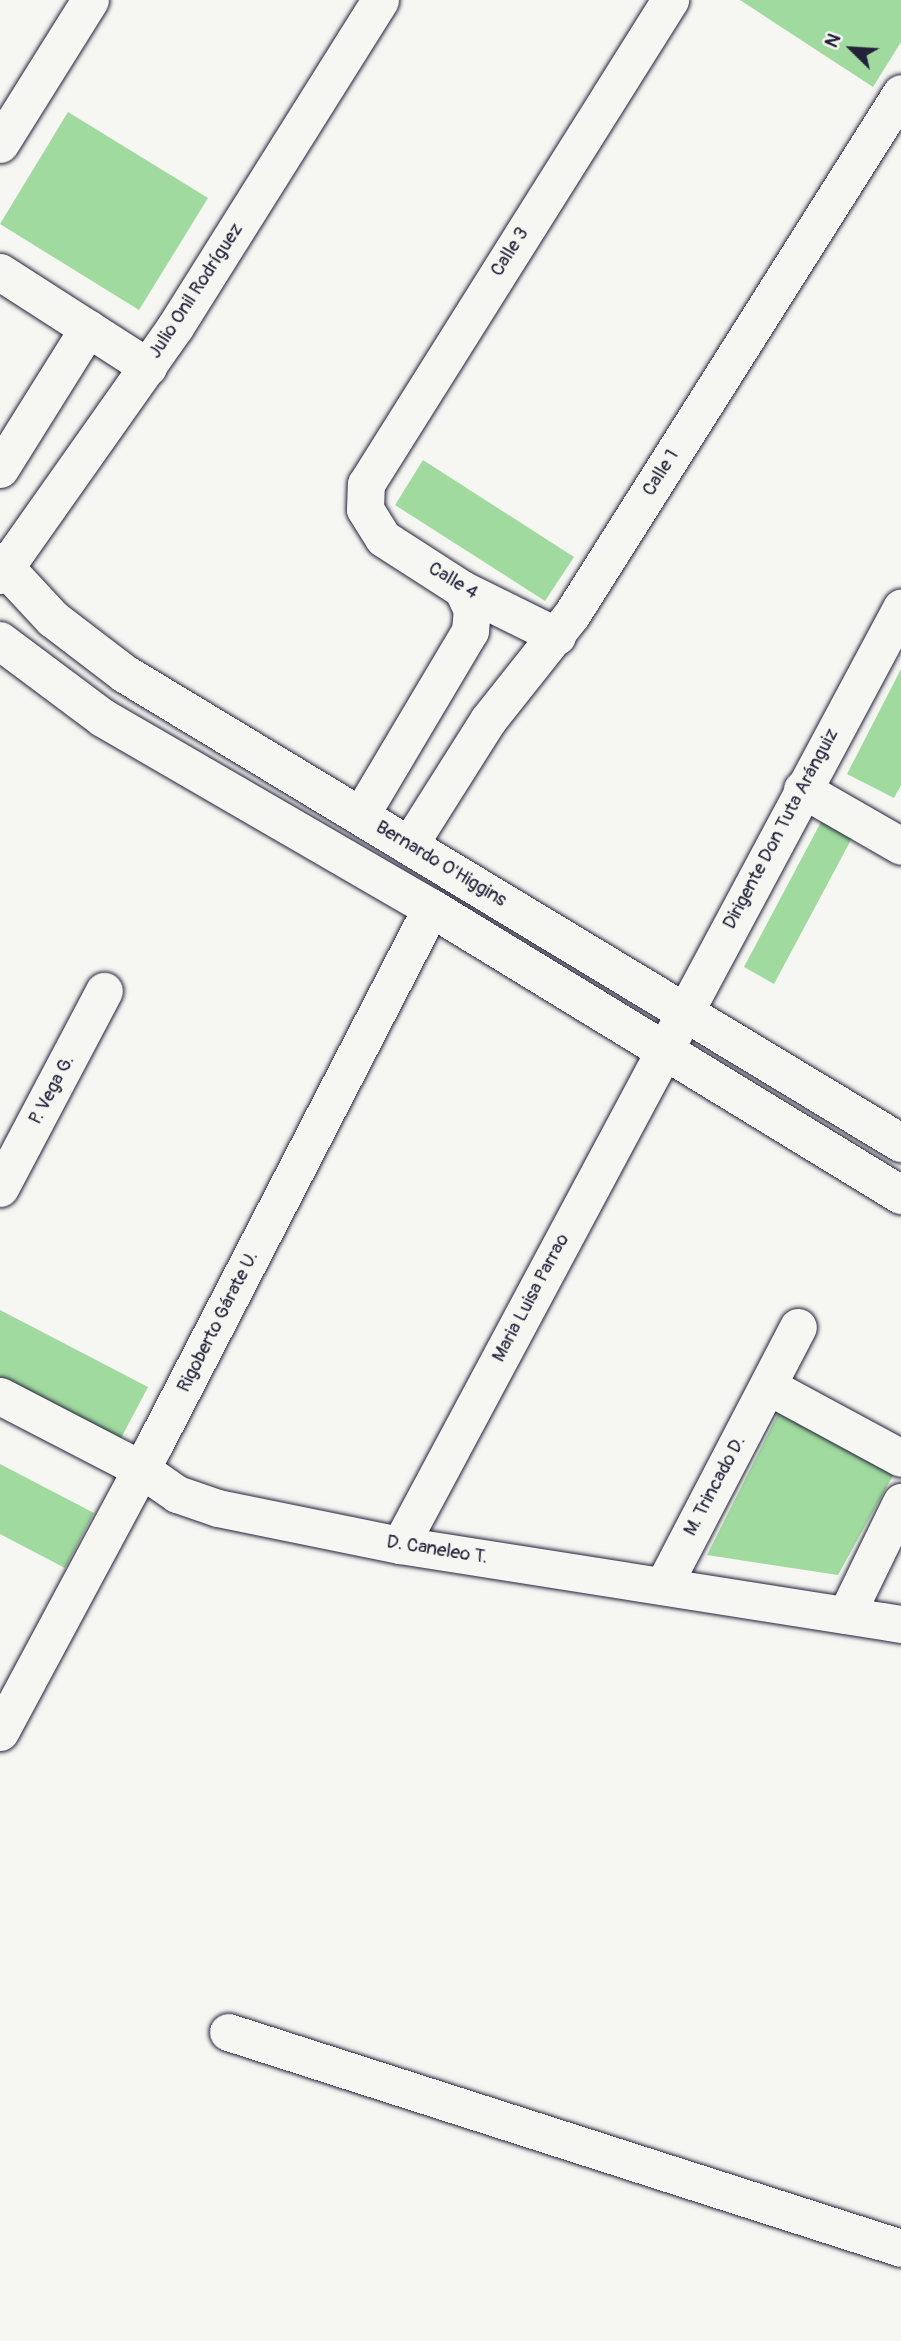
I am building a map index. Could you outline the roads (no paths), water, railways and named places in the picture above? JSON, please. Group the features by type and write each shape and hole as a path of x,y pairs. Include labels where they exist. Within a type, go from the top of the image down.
{"street":[{"path":"0,144 90,0"},
{"name":"Julio Onil Rodríguez","path":"2,568 148,367 380,0"},
{"name":"Calle 3","path":"365,509 371,473 670,0"},
{"name":"Calle 1","path":"409,845 488,720 557,636 901,93"},
{"path":"0,272 148,367"},
{"path":"0,469 88,328"},
{"name":"Calle 4","path":"365,509 383,538 462,589 557,636"},
{"name":"Bernardo O'Higgins","path":"2,568 53,619 125,674 901,1143"},
{"path":"360,816 470,631 472,610 462,589"},
{"name":"Dirigente Don Tuta Aránguiz","path":"662,1051 901,608"},
{"path":"0,641 103,718 431,908 901,1195"},
{"path":"802,789 901,846"},
{"name":"Rigoberto Gárate U.","path":"0,1732 141,1469 431,908"},
{"name":"P. Vega G.","path":"0,1188 104,991"},
{"name":"Maria Luisa Parrao","path":"400,1545 662,1051"},
{"name":"M. Trincado D.","path":"663,1586 798,1326"},
{"path":"768,1386 901,1458"},
{"name":"D. Caneleo T.","path":"0,1396 141,1469 177,1494 218,1508 400,1545 901,1624"},
{"path":"846,1615 901,1502"},
{"path":"228,2032 901,2248"}]}
